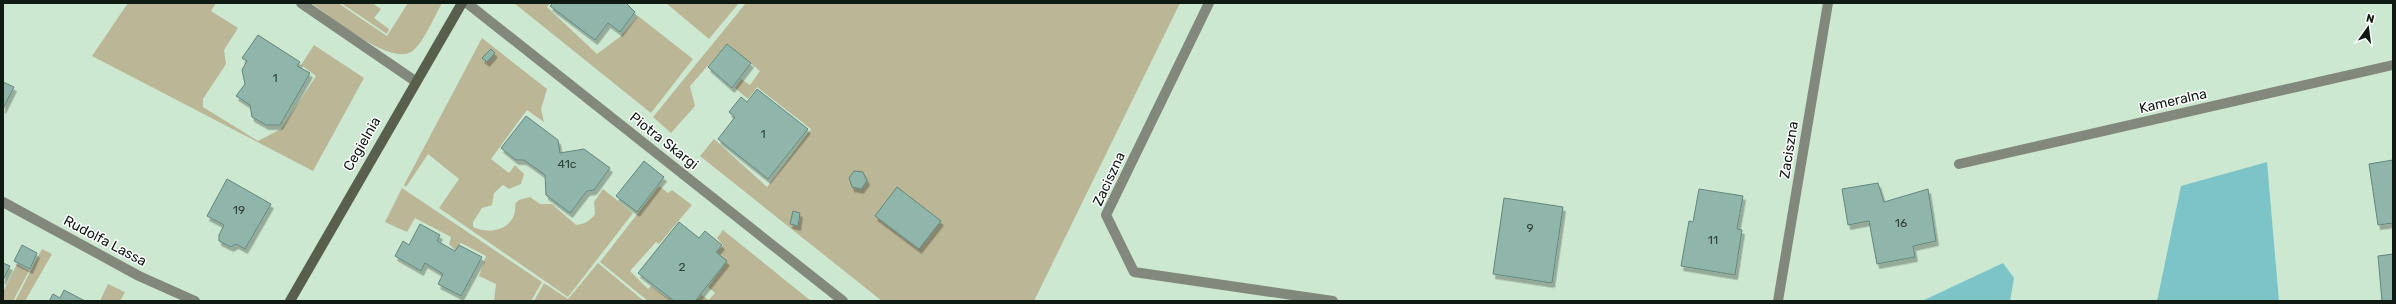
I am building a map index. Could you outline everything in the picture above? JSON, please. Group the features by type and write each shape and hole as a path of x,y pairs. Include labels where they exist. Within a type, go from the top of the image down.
{"street":[{"path":"301,3 415,82"},
{"name":"Cegielnia","path":"290,301 415,82 462,3"},
{"name":"Piotra Skargi","path":"467,3 843,301"},
{"name":"Zaciszna","path":"1209,3 1106,215 1134,272 1333,301"},
{"name":"Zaciszna","path":"1778,301 1828,3"},
{"name":"Kameralna","path":"1959,164 2393,65"},
{"name":"Rudolfa Lassa","path":"3,202 139,276 195,301"}],"shaded area":[{"path":"128,3 216,3 211,11 238,28 224,50 226,64 203,99 203,107 258,141 281,129 316,76 301,65 314,45 364,78 313,171 92,56"},
{"path":"311,3 338,3 387,36 408,3 442,3 420,44 411,52 401,54 388,52 375,46 345,28"},
{"path":"341,3 372,3 381,9 374,18 389,29 387,34"},
{"path":"514,3 550,3 547,7 597,54 621,36 638,16 693,59 651,113"},
{"path":"666,3 739,3 709,39"},
{"path":"746,3 1180,3 1034,301 882,301 700,156 714,139 767,187 811,129 757,87 748,99 735,88 741,79 750,85 760,71 727,44 690,86 695,106 671,133 653,117"},
{"path":"482,38 547,89 541,109 544,122 527,110 491,159 509,173 515,165 524,174 521,184 509,189 503,185 494,193 492,205 482,208 473,222 473,227 488,231 502,228 512,219 515,212 515,204 519,200 530,197 540,204 552,204 576,225 582,224 587,222 595,214 594,202 603,189 633,213 568,297 439,208 459,179 428,154 406,187 404,185"},
{"path":"659,186 668,193 672,190 692,205 659,244 656,242 630,271 648,289 651,286 672,301 648,301 600,262"},
{"path":"402,188 542,282 531,301 494,301 496,284 479,276 486,256 461,243 455,250 449,244 451,237 415,218 407,232 385,222"},
{"path":"723,230 811,301 696,301 701,295 709,300 715,293 708,287 727,261 717,252 723,245 717,238"},
{"path":"42,249 52,254 25,301 15,301"},
{"path":"598,263 644,301 534,301 544,283 568,299"},
{"path":"17,264 29,271 13,301 3,301 3,292"},
{"path":"108,284 125,292 120,301 100,301"}],"water":[{"path":"2267,162 2279,301 2157,301 2181,186"},
{"path":"2003,263 2014,278 2010,301 1922,301"}],"building":[{"path":"553,3 626,3 635,12 620,32 608,23 595,40 550,6"},
{"path":"258,35 300,62 297,66 310,73 280,125 266,125 252,117 250,105 236,96 245,84 242,70 247,61 242,58"},
{"path":"727,44 751,63 732,88 708,67"},
{"path":"491,49 495,53 487,62 482,58"},
{"path":"3,82 14,87 3,109"},
{"path":"757,89 808,129 768,179 718,139 735,117 729,112 741,97 747,102"},
{"path":"526,116 558,140 560,153 584,149 610,168 594,190 587,191 570,213 546,195 545,175 524,160 516,160 501,148"},
{"path":"2393,160 2393,223 2378,225 2369,164"},
{"path":"644,161 664,177 637,212 616,196"},
{"path":"854,171 863,172 867,181 861,189 852,187 849,178"},
{"path":"227,179 271,204 245,249 236,244 231,247 219,241 219,235 224,225 207,216"},
{"path":"1878,183 1884,202 1928,189 1936,241 1913,246 1915,257 1877,264 1869,221 1848,225 1842,189"},
{"path":"897,187 941,221 919,249 875,216"},
{"path":"1699,189 1743,196 1737,229 1742,230 1735,275 1681,266 1689,221 1693,222"},
{"path":"1504,198 1563,207 1552,283 1493,274"},
{"path":"793,211 800,213 798,226 790,224"},
{"path":"679,222 699,238 705,231 722,245 716,252 727,261 695,301 674,301 638,273"},
{"path":"420,224 440,235 437,241 455,251 459,245 482,257 461,296 438,284 443,274 425,263 421,271 395,256 403,241 409,245"},
{"path":"22,245 37,253 30,269 14,261"},
{"path":"2393,254 2393,301 2382,301 2378,256"},
{"path":"3,263 10,266 3,280"},
{"path":"64,290 85,301 49,301 53,294 60,298"}]}
